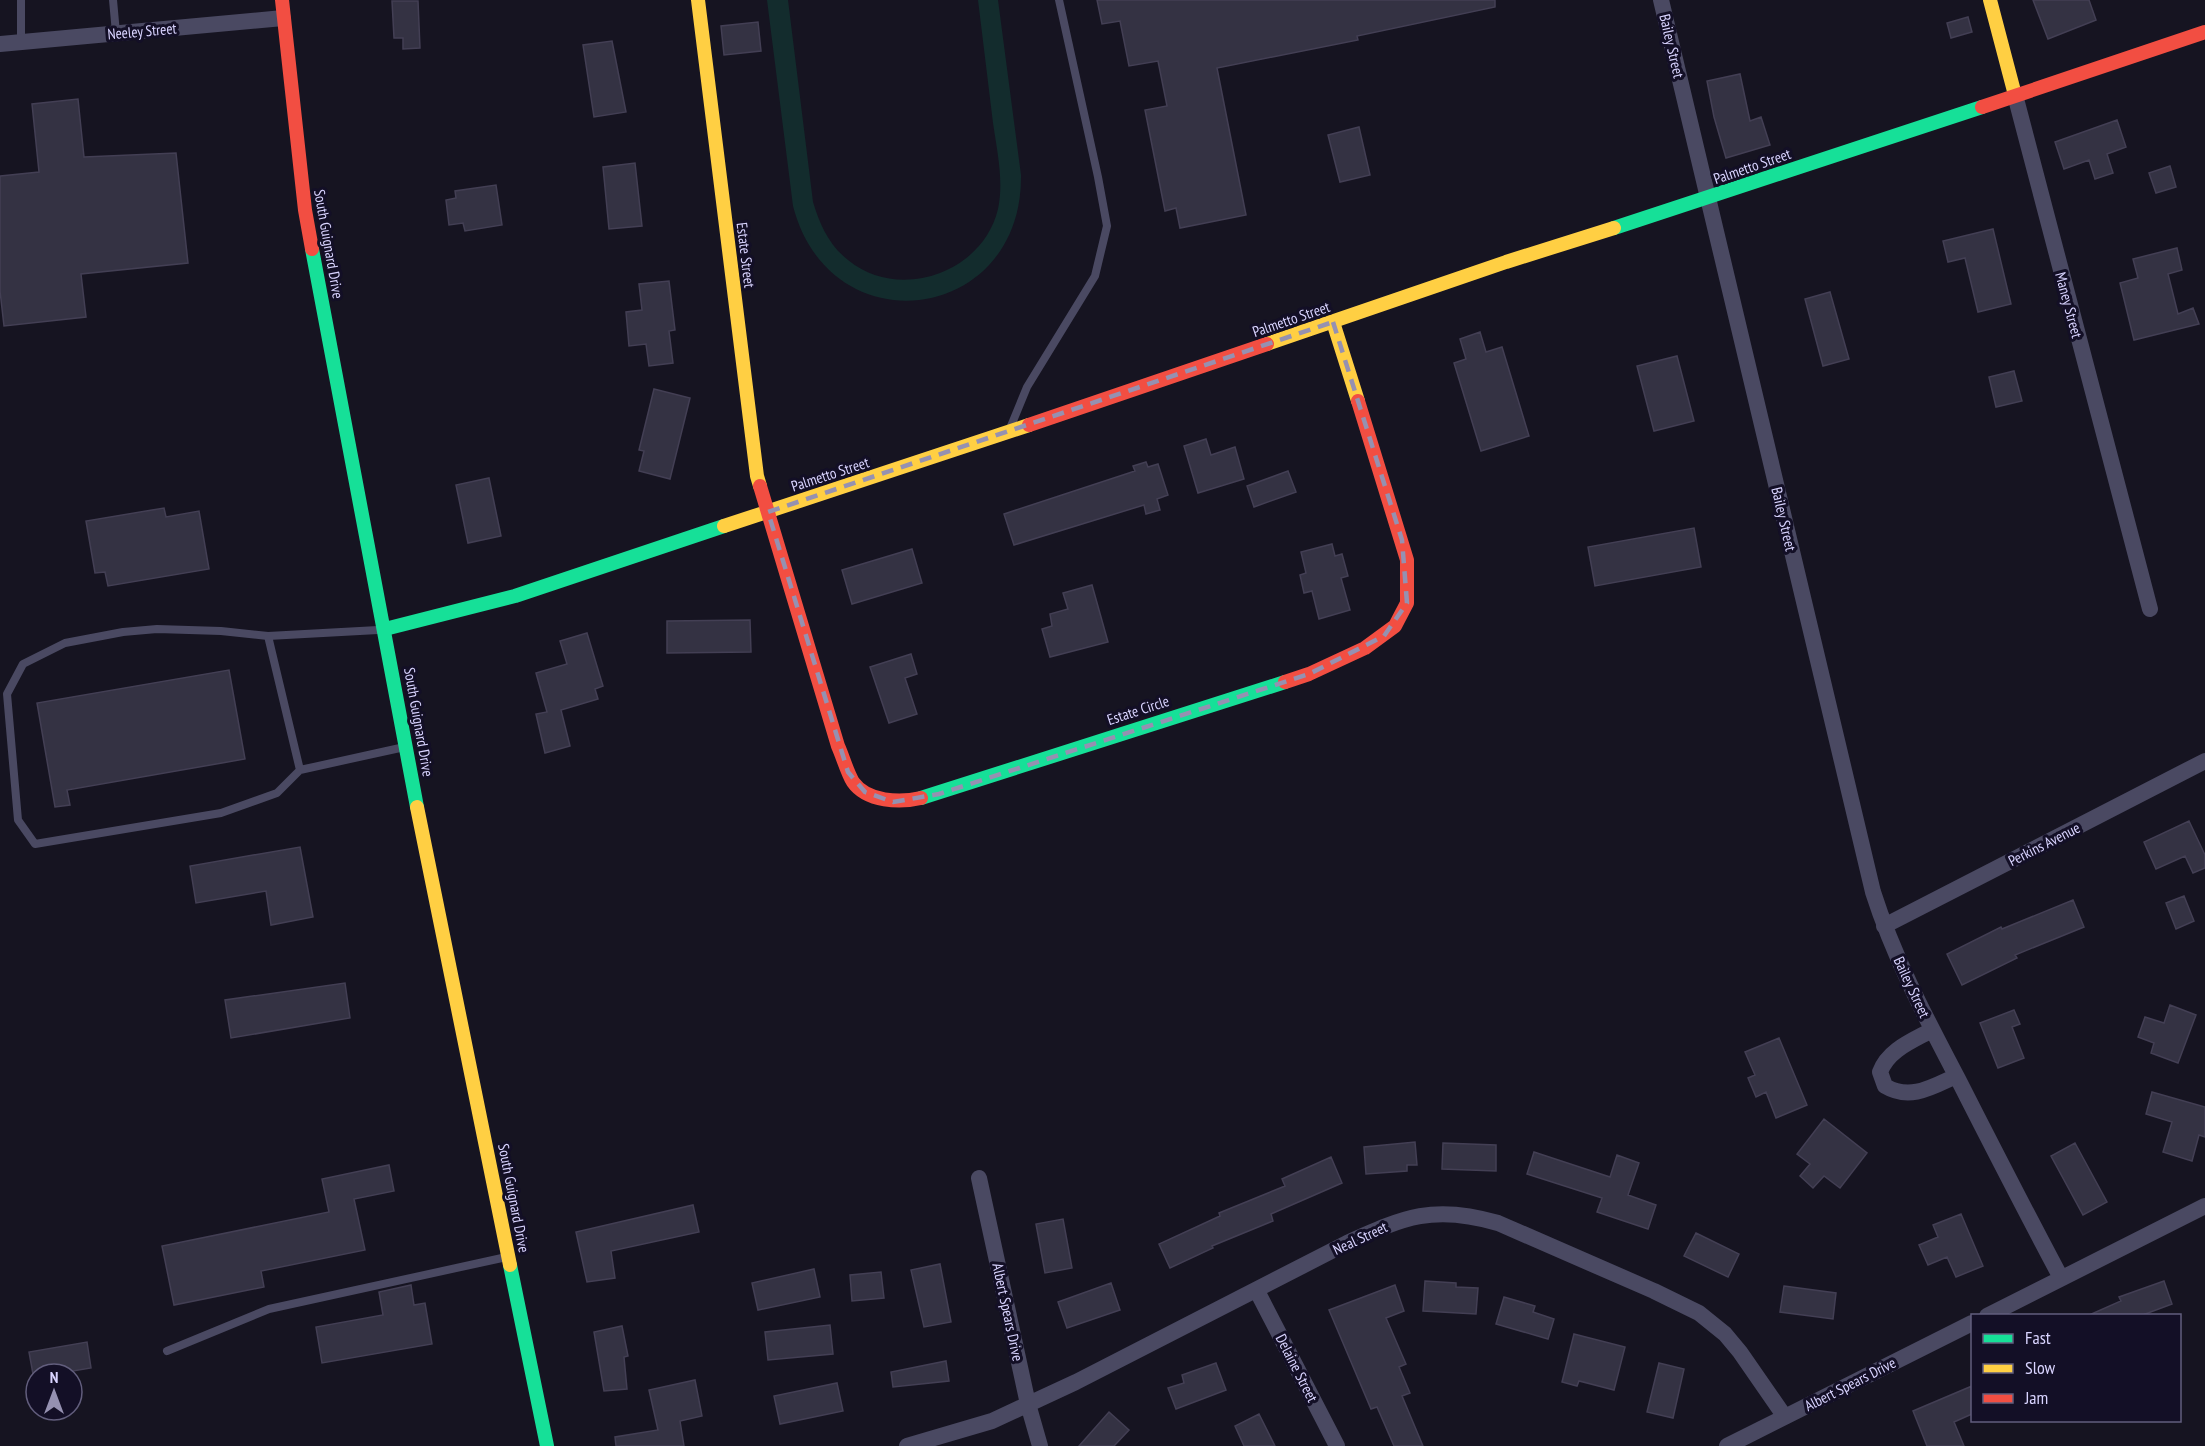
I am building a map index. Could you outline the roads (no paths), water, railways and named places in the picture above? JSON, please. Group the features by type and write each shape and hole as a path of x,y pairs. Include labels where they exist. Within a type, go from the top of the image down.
{"main road":[{"name":"South Guignard Drive","path":"282,0 305,210 407,746 547,1446"},
{"name":"Estate Street","path":"698,0 757,476 768,512"},
{"name":"Maney Street","path":"1990,0 2015,96"},
{"name":"Palmetto Street","path":"385,629 515,596 1009,432 1506,262 1708,198 2205,32"},
{"name":"Estate Circle","path":"768,512 838,746 854,783 865,792 878,798 893,802 909,801 939,794 1308,674 1365,648 1384,636 1395,626 1407,603 1407,560 1402,540 1333,322"}],"street":[{"name":"Bailey Street","path":"1661,0 1873,892 1884,926 1932,1030 2061,1278"},
{"name":"Neeley Street","path":"0,44 283,18"},
{"name":"Maney Street","path":"2015,96 2150,609"},
{"name":"Perkins Avenue","path":"1884,926 2205,761"},
{"name":"Bailey Street","path":"1932,1030 1892,1053 1884,1061 1880,1072 1885,1086 1900,1093 1915,1093 1956,1076"},
{"name":"Albert Spears Drive","path":"979,1178 1028,1404 1040,1446"},
{"path":"1991,1314 2205,1206"},
{"name":"Neal Street","path":"907,1446 992,1421 1076,1382 1347,1243 1390,1224 1433,1213 1482,1218 1498,1223 1699,1313 1713,1323 1732,1343 1785,1417"},
{"name":"Delaine Street","path":"1257,1291 1338,1446"},
{"name":"Albert Spears Drive","path":"1727,1446 1971,1324"}],"lane":[{"path":"21,0 21,42"},
{"path":"112,0 116,33"},
{"path":"1009,432 1028,387 1095,276 1107,226 1059,0"},
{"path":"385,629 268,636 157,629 123,632 64,643 23,664 7,694 18,820 35,844 221,813 277,793 300,770 407,746"},
{"path":"268,636 300,770"},
{"path":"167,1351 269,1309 509,1257"}]}
